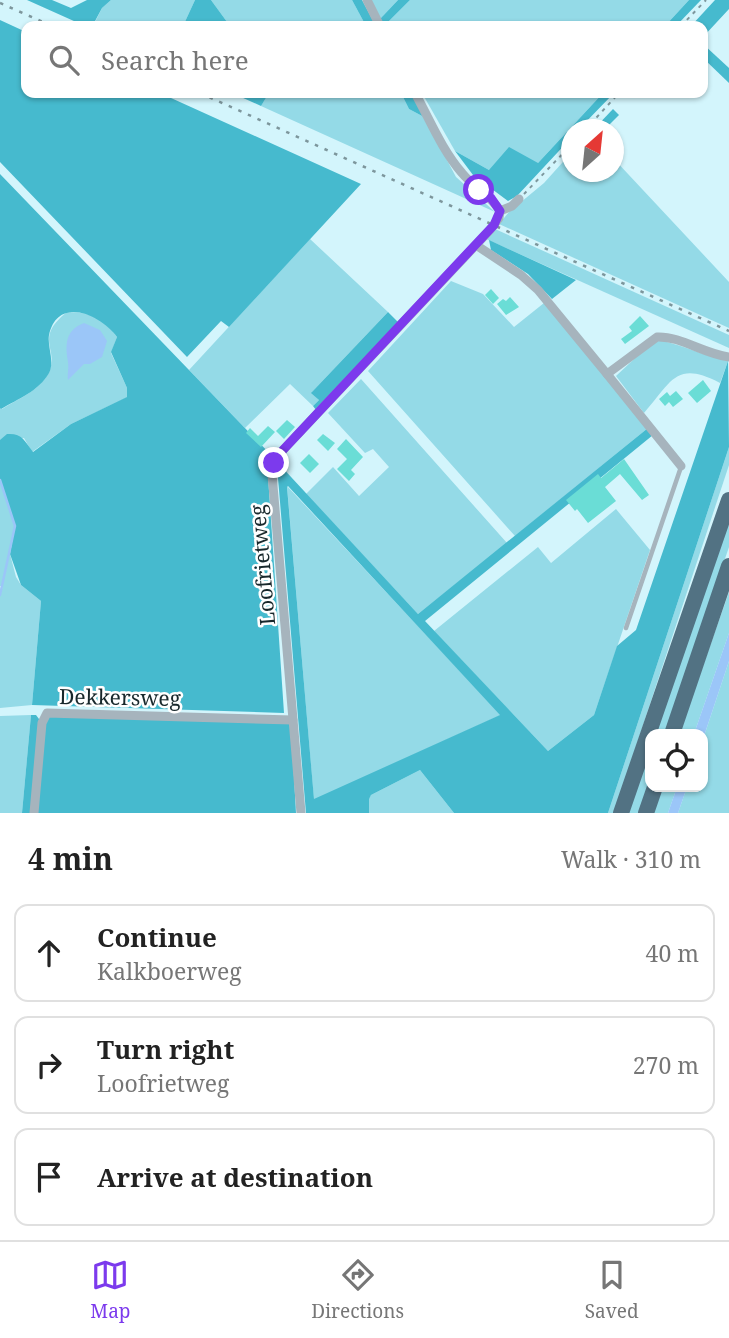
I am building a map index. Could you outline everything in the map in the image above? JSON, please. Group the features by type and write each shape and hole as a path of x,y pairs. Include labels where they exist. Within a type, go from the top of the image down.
{"highway":[{"path":"621,813 729,500"},
{"path":"674,729 729,566"},
{"path":"646,813 653,792"}],"street":[{"path":"367,0 378,21"},
{"path":"418,98 457,167 471,183 491,198 500,211 512,206 519,199"},
{"name":"Loofrietweg","path":"301,813 272,474 274,463 283,450 490,230 499,218 500,211"},
{"path":"476,245 538,290 681,467"},
{"path":"607,374 656,337 665,337 729,357"},
{"name":"Dekkersweg","path":"34,813 42,723 47,713 293,720"}],"lane":[{"path":"626,628 681,467"}],"path":[{"path":"686,21 706,0"},
{"path":"595,119 614,98"},
{"path":"519,199 561,155"}],"shaded area":[{"path":"27,0 52,0 71,8 87,0 111,0 102,8 95,21 74,21"},
{"path":"111,0 195,0 185,21 96,21 102,8"},
{"path":"195,0 211,0 226,21 185,21"},
{"path":"211,0 352,0 363,21 226,21"},
{"path":"352,0 362,0 373,21 363,21"},
{"path":"370,0 398,0 380,19"},
{"path":"398,0 410,0 389,21 380,19"},
{"path":"410,0 689,0 670,21 389,21"},
{"path":"689,0 701,0 681,21 670,21"},
{"path":"715,0 729,0 729,9 708,32 708,21 696,21"},
{"path":"0,20 21,30 21,98 171,98 361,184 229,327 221,321 187,357 0,162"},
{"path":"708,49 729,68 729,83 708,63"},
{"path":"243,98 266,98 261,106"},
{"path":"266,98 404,98 409,109 424,117 456,177 495,212 261,106"},
{"path":"404,98 414,98 424,117 409,109"},
{"path":"425,98 598,98 579,119 561,119 561,138 538,163 489,170 455,151"},
{"path":"598,98 609,98 589,119 579,119"},
{"path":"613,109 619,115 615,119 604,119"},
{"path":"561,138 561,149 517,196 508,201 473,175 455,151 489,170 509,147 538,163"},
{"path":"561,164 561,182 624,182 624,170 729,282 729,328 499,224 509,212 544,183"},
{"path":"0,174 272,456 267,461 284,713 32,705 41,601 21,585 10,554 15,526 0,480 0,440 7,434 16,435 22,438 33,452 71,424 127,397 127,388 111,352 117,337 91,316 70,312 61,315 49,335 51,364 45,379 28,394 0,408"},
{"path":"495,229 729,335 729,348 486,239"},
{"path":"310,239 388,312 312,392 319,400 313,406 290,384 245,428 189,370"},
{"path":"489,240 576,280 552,299 528,274 491,250"},
{"path":"451,281 483,294 514,327 544,303 648,428 515,536 368,371"},
{"path":"67,312 95,317 107,325 117,337 111,353 127,388 128,397 71,424 32,452 24,438 0,440 0,408 41,384 52,364 49,344 51,330"},
{"path":"388,312 398,322 316,410 313,406 319,400 311,393"},
{"path":"84,323 100,330 107,341 102,357 90,364 84,364 68,380 68,339 73,330"},
{"path":"659,340 728,361 720,383 694,373 676,377 644,413 616,376 648,346"},
{"path":"728,361 729,447 608,813 454,813 420,770 371,795 369,813 306,813 277,466 279,464 418,614 648,428 653,435 425,621 548,751 594,715 617,646 636,630","holes":["288,486 500,715 314,799"]},
{"path":"361,379 507,543 418,614 306,494 333,467 359,496 389,467 373,449 365,453 328,413"},
{"path":"729,447 729,465 614,813 608,813"},
{"path":"0,480 15,526 10,554 16,577 21,585 41,601 32,705 0,708 0,595 3,586 0,586"},
{"path":"287,486 501,715 314,800"},
{"path":"616,509 650,550 594,715 548,751 434,631 538,547 551,563"},
{"path":"729,515 729,547 667,729 654,729"},
{"path":"729,592 729,633 696,729 681,729"},
{"path":"729,633 729,661 706,729 696,729"},
{"path":"729,661 729,813 678,813 685,792 708,792 706,729"},
{"path":"31,715 22,813 0,813 0,716"},
{"path":"31,715 36,715 39,719 31,813 22,813"},
{"path":"48,715 291,723 296,813 36,813 43,726"},
{"path":"645,754 646,792 639,813 625,813"},
{"path":"420,770 454,813 369,813 371,795"},
{"path":"659,792 675,792 668,813 652,813"},
{"path":"675,792 685,792 678,813 668,813"}],"building":[{"path":"491,289 499,298 493,304 485,295"},
{"path":"510,297 519,307 506,315 497,304"},
{"path":"640,316 649,326 625,344 621,339 632,331 629,327"},
{"path":"703,380 711,391 697,403 688,393"},
{"path":"676,391 683,399 673,407 669,402 665,406 659,399 667,392 670,396"},
{"path":"287,420 295,427 284,439 276,431"},
{"path":"268,426 275,432 261,447 246,433 250,428 258,436"},
{"path":"323,434 335,443 328,451 317,440"},
{"path":"346,439 363,457 351,470 355,474 349,481 337,469 347,459 337,449"},
{"path":"309,454 319,464 310,473 300,463"},
{"path":"624,459 649,495 642,500 620,474 605,487 616,501 588,523 566,500 598,474 601,478"}],"waterway":[{"path":"0,480 15,526 0,595"}],"railway":[{"path":"0,3 41,21"},
{"path":"211,98 729,331"}],"route":[{"path":"274,463 283,450 494,225 500,211 491,198 479,190"}]}
